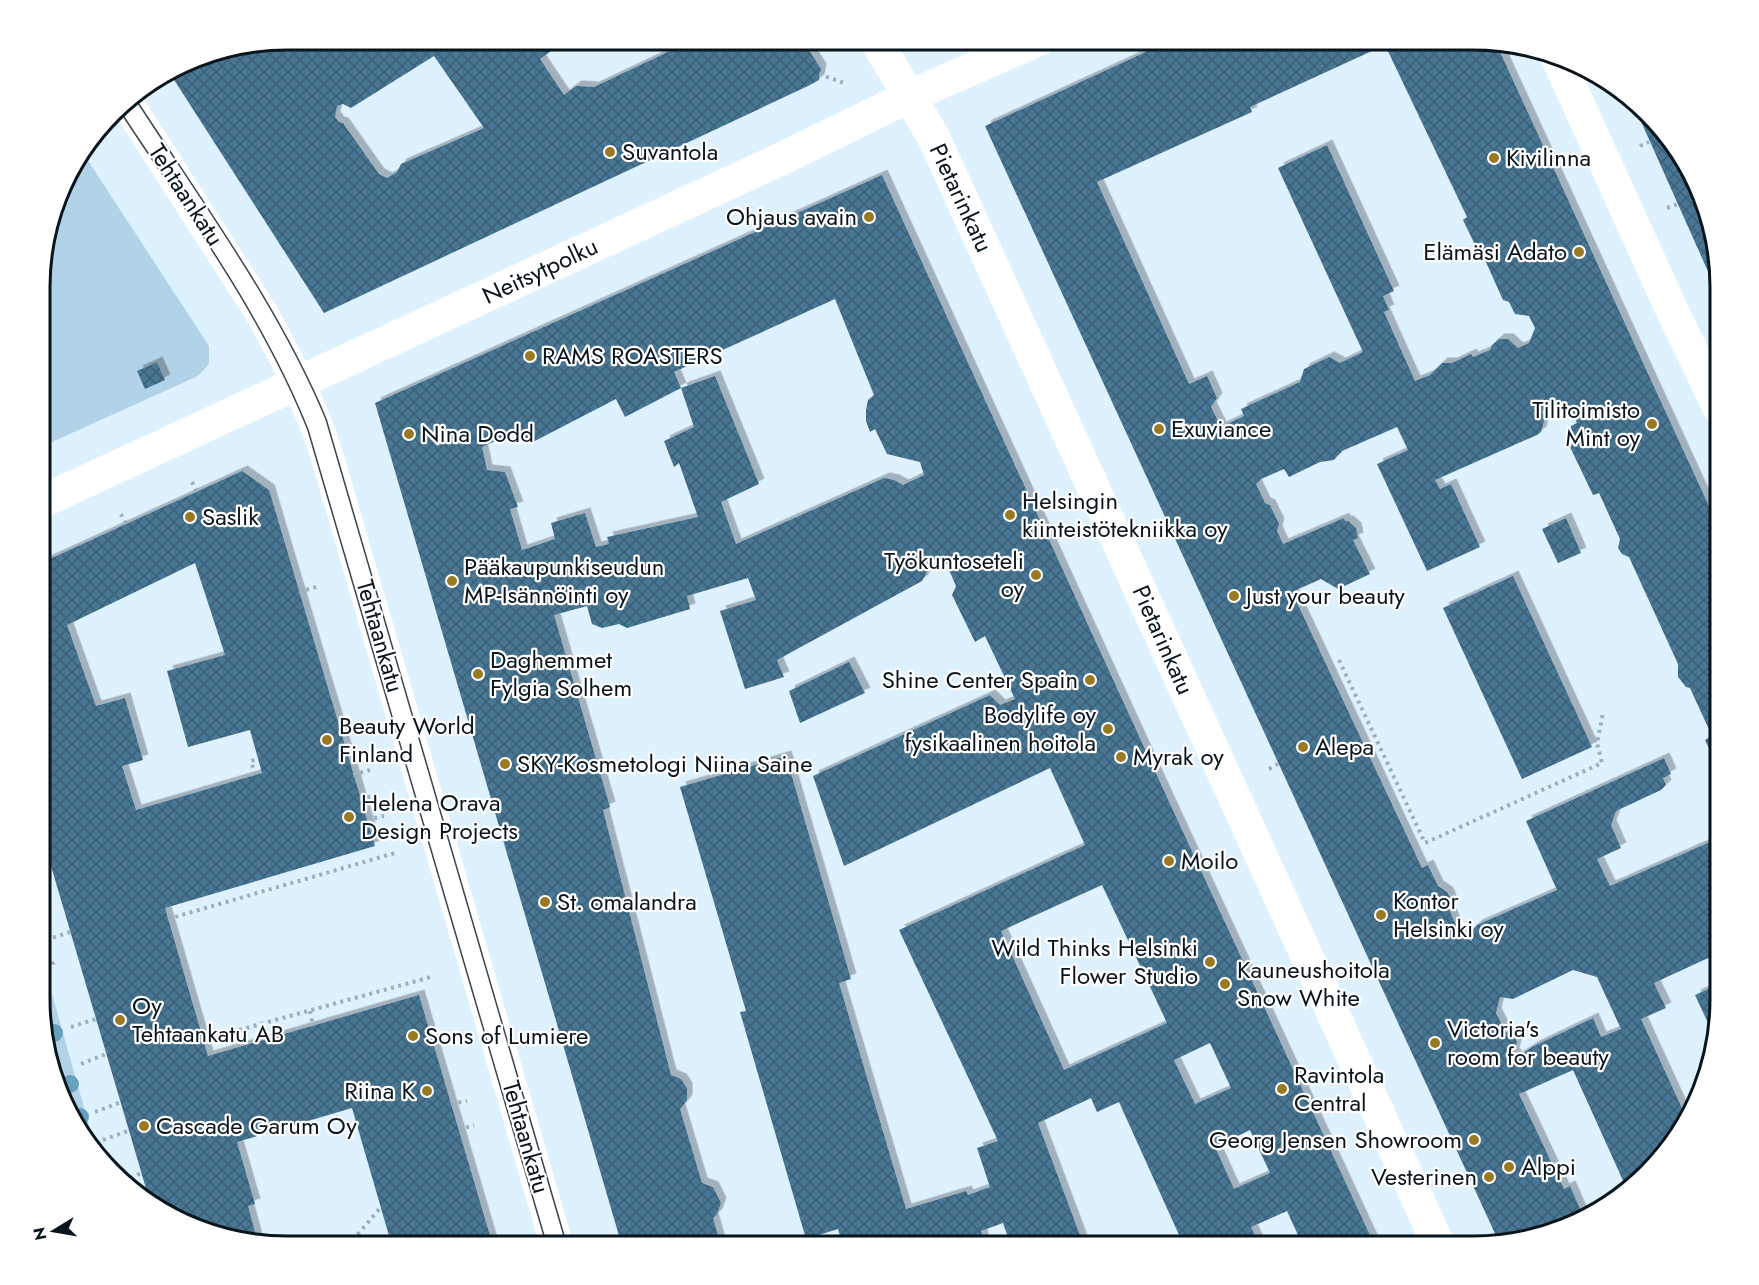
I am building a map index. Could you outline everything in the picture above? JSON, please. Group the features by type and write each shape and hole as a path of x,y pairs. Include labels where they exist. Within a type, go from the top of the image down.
{"street":[{"name":"Pietarinkatu","path":"882,50 934,138 1434,1236"},
{"name":"Neitsytpolku","path":"50,498 300,384 366,351 781,159 910,96 1015,50"},
{"path":"1562,67 1710,389"},
{"name":"Tehtaankatu","path":"130,108 259,309 300,384 325,449 554,1236"}],"path":[{"path":"819,74 848,85"},
{"path":"1640,147 1649,142"},
{"path":"1667,208 1678,204"},
{"path":"192,482 197,492"},
{"path":"121,514 126,524"},
{"path":"299,592 316,587"},
{"path":"1339,660 1425,843 1602,762 1597,743 1603,713"},
{"path":"342,734 358,729"},
{"path":"255,775 251,760 258,759"},
{"path":"1269,769 1278,764"},
{"path":"353,775 370,771"},
{"path":"360,799 377,795"},
{"path":"367,820 384,816"},
{"path":"168,919 395,853"},
{"path":"50,939 70,932"},
{"path":"203,1040 431,978"},
{"path":"310,1011 313,1026"},
{"path":"71,1027 96,1019"},
{"path":"431,1038 448,1034"},
{"path":"81,1064 106,1054"},
{"path":"451,1104 467,1101"},
{"path":"95,1112 121,1102"},
{"path":"459,1130 474,1125"},
{"path":"104,1140 129,1131"},
{"path":"131,1178 141,1173"},
{"path":"356,1236 381,1207"}],"shaded area":[{"path":"87,159 209,346 209,364 198,376 50,443 50,271 54,240 62,210"},
{"path":"50,987 91,1133 81,1117 62,1075 54,1045 50,1014"}],"building":[{"path":"271,50 552,50 540,59 564,95 576,86 594,87 672,50 809,50 821,69 819,80 808,86 324,313 173,78 210,62 240,54","holes":["434,56 484,128 401,164 397,172 387,178 379,174 343,123 335,117 337,106 343,104 351,108"]},
{"path":"1150,50 1374,50 1250,107 1252,112 1097,182 1189,384 1207,376 1217,398 1211,407 1221,427 1244,416 1241,409 1300,382 1304,369 1329,357 1340,363 1363,352 1278,168 1327,145 1394,291 1383,296 1389,310 1384,312 1415,381 1430,375 1442,363 1452,363 1471,354 1473,357 1490,350 1499,339 1508,339 1518,348 1529,343 1535,328 1529,316 1515,314 1509,302 1503,300 1481,251 1479,253 1463,220 1467,217 1387,50 1500,52 1710,508 1710,732 1690,688 1686,687 1678,677 1678,664 1629,557 1622,554 1618,548 1620,539 1599,493 1593,495 1570,447 1574,442 1571,439 1571,426 1577,423 1571,408 1557,403 1542,411 1544,421 1541,432 1537,435 1435,480 1440,489 1451,484 1480,547 1427,571 1377,464 1408,450 1397,427 1342,451 1334,460 1320,462 1289,477 1284,469 1261,479 1256,484 1279,524 1277,531 1283,544 1344,518 1356,528 1358,538 1353,540 1370,574 1338,589 1321,579 1292,592 1422,868 1428,865 1438,886 1450,897 1449,909 1456,925 1454,933 1472,941 1472,930 1477,925 1557,890 1526,821 1664,758 1671,774 1663,778 1666,785 1661,790 1616,811 1611,825 1621,848 1597,859 1610,886 1710,842 1710,957 1654,983 1666,1008 1641,1019 1682,1109 1678,1117 1651,1155 1623,1181 1573,1070 1519,1094 1564,1189 1570,1186 1580,1209 1549,1223 1519,1231 1495,1234 985,126","holes":["1573,970 1597,977 1621,1029 1601,1037 1593,1018 1534,1046 1517,1057 1514,1053 1517,1042 1514,1036 1505,1031 1496,1013 1500,997 1513,999"]},
{"path":"1640,119 1670,155 1685,182 1697,210 1705,240 1709,274"},
{"path":"882,175 1370,1236 1298,1236 1287,1211 1251,1227 1255,1236 1179,1236 1119,1102 1097,1112 1091,1098 1038,1123 1080,1236 1008,1236 1003,1223 981,1231 982,1236 840,1236 838,1229 816,1236 805,1236 740,1012 746,1011 680,787 786,756 851,979 839,983 906,1209 966,1191 968,1195 990,1187 977,1148 998,1141 899,930 1085,845 1050,768 844,866 813,776 990,695 1000,705 1015,699 985,636 975,642 952,595 956,586 943,556 930,561 922,581 777,660 784,677 745,689 720,611 756,600 748,578 687,596 690,609 627,628 619,624 602,628 592,624 587,606 554,615 610,807 603,810 671,1075 681,1079 687,1088 687,1100 680,1109 702,1183 713,1187 721,1203 713,1218 718,1236 619,1236 375,403","holes":["835,299 874,395 868,400 866,410 866,421 870,432 875,429 887,454 920,462 924,475 903,485 884,478 736,544 721,502 759,484 715,376 681,388 674,372","681,388 694,427 664,441 674,467 679,463 698,517 607,537 609,544 596,547 585,513 551,523 555,539 522,550 510,509 518,507 505,472 487,470 482,447 513,433 529,444 616,399 625,417","1102,885 1167,1023 1064,1070 1001,931","1210,1043 1231,1088 1195,1104 1174,1060","1250,1130 1270,1173 1234,1189 1215,1147"]},
{"path":"157,362 165,380 145,389 137,371"},
{"path":"242,471 269,490 375,846 165,908 208,1056 419,995 490,1236 389,1236 352,1108 237,1142 255,1204 248,1206 255,1233 210,1223 168,1204 146,1189 50,863 50,559","holes":["195,563 225,655 167,671 188,747 250,730 262,773 136,810 122,766 143,760 125,698 96,706 67,625"]},
{"path":"1566,518 1581,553 1558,563 1542,529"},
{"path":"1513,576 1592,747 1522,779 1443,608"},
{"path":"849,662 865,693 800,723 789,691"},
{"path":"1710,737 1710,751 1705,740"},
{"path":"1710,988 1708,1023 1695,995"}],"tram line":[{"path":"138,102 262,293 307,376 326,419 564,1236"},
{"path":"123,115 246,305 289,387 308,430 544,1236"}],"place":[{"name":"Suvantola","path":"610,152"},
{"name":"Kivilinna","path":"1494,158"},
{"name":"Ohjaus avain","path":"869,217"},
{"name":"Elämäsi Adato","path":"1579,252"},
{"name":"RAMS ROASTERS","path":"530,356"},
{"name":"Tilitoimisto Mint oy","path":"1652,424"},
{"name":"Exuviance","path":"1159,429"},
{"name":"Nina Dodd","path":"409,434"},
{"name":"Helsingin kiinteistötekniikka oy","path":"1010,515"},
{"name":"Saslik","path":"190,517"},
{"name":"Työkuntoseteli oy","path":"1036,575"},
{"name":"Pääkaupunkiseudun MP-Isännöinti oy","path":"452,581"},
{"name":"Just your beauty","path":"1234,596"},
{"name":"Daghemmet Fylgia Solhem","path":"478,674"},
{"name":"Shine Center Spain","path":"1090,680"},
{"name":"Bodylife oy fysikaalinen hoitola","path":"1108,729"},
{"name":"Beauty World Finland","path":"327,740"},
{"name":"Alepa","path":"1303,747"},
{"name":"Myrak oy","path":"1121,757"},
{"name":"SKY-Kosmetologi Niina Saine","path":"505,764"},
{"name":"Helena Orava Design Projects","path":"349,817"},
{"name":"Moilo","path":"1169,861"},
{"name":"St. omalandra","path":"545,902"},
{"name":"Kontor Helsinki oy","path":"1381,915"},
{"name":"Wild Thinks Helsinki Flower Studio","path":"1210,962"},
{"name":"Kauneushoitola Snow White","path":"1225,984"},
{"name":"Oy Tehtaankatu AB","path":"120,1020"},
{"name":"Sons of Lumiere","path":"413,1036"},
{"name":"Victoria's room for beauty","path":"1435,1043"},
{"name":"Ravintola Central","path":"1282,1089"},
{"name":"Riina K","path":"427,1091"},
{"name":"Cascade Garum Oy","path":"144,1126"},
{"name":"Georg Jensen Showroom","path":"1474,1140"},
{"name":"Alppi","path":"1509,1167"},
{"name":"Vesterinen","path":"1489,1177"}]}
